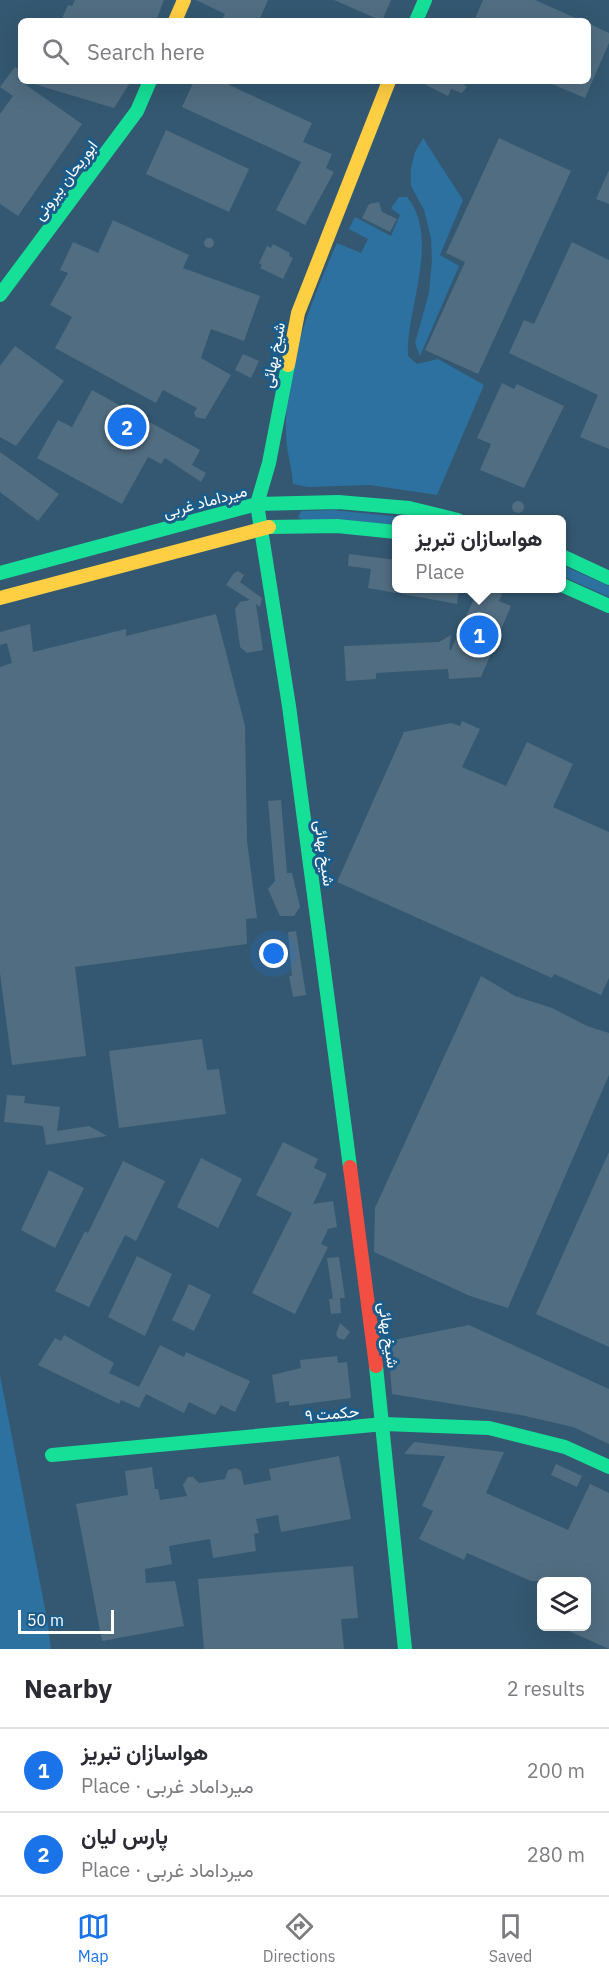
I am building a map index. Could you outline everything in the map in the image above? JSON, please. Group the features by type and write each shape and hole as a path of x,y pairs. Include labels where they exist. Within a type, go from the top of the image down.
{"street":[{"path":"176,18 184,0"},
{"path":"417,18 425,0"},
{"name":"ابوریحان بیرونی","path":"0,295 137,111 149,84"},
{"name":"شیخ بهائی","path":"388,84 298,313 269,463 257,504 289,706 384,1424 405,1649"},
{"name":"میرداماد غربی","path":"0,573 257,504 338,502 409,508 440,515"},
{"path":"0,598 260,527 337,526 392,532"},
{"path":"566,558 609,578"},
{"path":"566,587 609,606"},
{"name":"حکمت ۹","path":"52,1455 384,1424 489,1428 565,1447 609,1467"}],"shaded area":[{"path":"423,138 463,200 440,255 459,266 420,356 415,343 429,293 431,238 424,210 411,186 411,169 415,152"},
{"path":"399,197 407,197 417,214 421,232 422,253 408,356 417,364 438,359 484,385 437,495 370,485 308,487 293,484 286,440 289,385 309,312 337,243 361,253 368,239 349,229 355,217 391,236 400,215 391,208"},
{"path":"333,510 392,516 392,525 342,520 302,520 298,517 301,511"},
{"path":"566,567 609,586 609,597 566,578"},
{"path":"0,1375 47,1619 51,1649 0,1649"}],"building":[{"path":"75,0 164,0 157,18 62,18 68,5 72,6"},
{"path":"196,0 268,0 260,18 223,18 225,14"},
{"path":"334,0 391,0 383,18 375,18"},
{"path":"483,0 535,0 575,18 475,18"},
{"path":"591,24 609,33 609,43 585,98 552,84 591,84"},
{"path":"15,67 18,69 18,79 16,78 18,84 25,84 82,124 18,216 0,204 0,114 13,96 0,87"},
{"path":"34,84 129,84 114,108"},
{"path":"193,84 230,84 312,123 303,142 332,154 326,168 334,172 305,225 276,210 301,162 182,107"},
{"path":"424,84 464,84 467,87 462,93 451,89 448,96"},
{"path":"166,130 249,169 229,212 146,174"},
{"path":"499,138 571,171 478,374 425,350 465,262 446,253"},
{"path":"609,170 609,204 596,199"},
{"path":"379,202 382,212 397,219 390,232 362,218 369,204"},
{"path":"113,220 189,255 183,268 260,296 244,341 211,329 201,358 231,375 205,419 196,417 194,413 197,408 163,390 156,403 55,348 72,317 50,305 68,273 60,270 73,242 98,253"},
{"path":"209,238 213,239 213,247 209,248 205,247 204,243 205,239"},
{"path":"572,242 609,260 609,449 580,437 598,395 509,353 524,320 534,324"},
{"path":"273,244 290,253 289,256 293,258 283,279 260,268 262,265 259,263 267,246 271,248"},
{"path":"15,346 64,381 16,446 0,437 0,366"},
{"path":"243,354 259,361 251,378 235,370"},
{"path":"502,383 514,389 517,384 564,406 524,488 480,470 491,444 477,438"},
{"path":"92,390 200,450 192,465 206,473 201,482 165,458 161,464 148,457 122,504 37,458 58,420 72,427"},
{"path":"0,452 59,494 38,521 0,492"},
{"path":"520,501 524,507 520,513 516,513 512,505"},
{"path":"349,554 392,559 392,592 368,588 371,569 348,566"},
{"path":"238,571 244,575 240,582 262,598 260,607 256,604 263,650 247,653 240,647 235,609 240,602 250,600 226,585"},
{"path":"402,593 458,593 457,604"},
{"path":"477,593 488,597 490,593 502,594 499,601 511,606 481,677 449,679 448,669 376,673 376,679 346,681 344,646 439,642 451,635 449,649 451,650"},
{"path":"216,614 245,726 247,841 257,918 246,919 247,944 75,967 86,1056 12,1065 0,973 0,667 12,663 7,643 0,645 0,632 30,624 33,652 126,629 126,636"},
{"path":"462,721 480,729 462,767 506,786 527,742 573,764 553,807 609,832 609,978 601,995 554,974 552,978 337,882 404,732 451,723 460,726"},
{"path":"281,800 287,873 292,873 300,907 294,916 280,916 268,889 275,881 268,801"},
{"path":"296,931 306,995 293,997 289,976 292,976 288,932"},
{"path":"481,976 515,996 552,1008 587,1026 609,1033 609,1075 508,1308 470,1296 374,1252 375,1208"},
{"path":"202,1039 207,1070 219,1069 226,1114 119,1128 109,1051"},
{"path":"7,1095 25,1096 24,1103 60,1107 57,1131 89,1126 107,1136 46,1145 43,1126 4,1122"},
{"path":"283,1142 318,1159 314,1168 327,1174 313,1204 333,1201 337,1227 328,1229 321,1244 328,1247 295,1314 252,1293 292,1213 256,1195"},
{"path":"609,1152 609,1347 536,1314"},
{"path":"201,1158 242,1179 218,1228 177,1207"},
{"path":"123,1161 165,1181 136,1241 125,1235 89,1307 55,1291 85,1231 88,1233"},
{"path":"49,1170 84,1188 55,1248 21,1230"},
{"path":"137,1256 172,1274 145,1336 108,1317"},
{"path":"339,1257 345,1298 340,1298 341,1313 331,1314 329,1299 333,1299 327,1258"},
{"path":"189,1284 211,1295 194,1331 172,1320"},
{"path":"340,1323 350,1332 344,1340 338,1338 336,1334"},
{"path":"469,1325 609,1389 609,1444 573,1427 521,1415 392,1394 388,1341"},
{"path":"64,1335 114,1363 109,1373 139,1387 160,1345 184,1357 186,1352 250,1381 235,1412 221,1405 215,1415 189,1402 184,1413 146,1394 139,1408 121,1400 119,1404 38,1365 55,1338 61,1341"},
{"path":"337,1356 338,1363 347,1362 351,1398 289,1406 289,1401 276,1403 272,1375 301,1368 300,1360"},
{"path":"414,1442 504,1452 486,1493 568,1530 590,1484 609,1493 609,1649 569,1631 591,1631 591,1577 537,1577 537,1581 531,1581 467,1553 464,1560 419,1539 433,1511 422,1506 445,1456 404,1454"},
{"path":"339,1456 351,1519 281,1532 278,1515 256,1519 259,1533 254,1534 256,1551 213,1558 210,1539 169,1546 172,1564 145,1569 146,1583 175,1581 184,1626 102,1641 76,1504 128,1495 125,1471 152,1467 155,1489 158,1489 160,1500 187,1496 183,1485 188,1477 193,1477 199,1483 225,1479 228,1470 236,1468 241,1471 244,1485 271,1480 269,1469"},
{"path":"556,1464 582,1476 577,1487 551,1475"},
{"path":"353,1566 358,1618 341,1619 344,1649 204,1649 198,1579"}],"traffic: fast":[{"path":"417,18 425,0"},
{"path":"0,295 137,111 149,84"},
{"path":"288,365 269,463 257,504 289,706 350,1167"},
{"path":"0,573 257,504 338,502 409,508 438,515"},
{"path":"269,527 337,526 392,532"},
{"path":"566,558 609,578"},
{"path":"566,587 609,606"},
{"path":"376,1366 405,1649"},
{"path":"52,1455 384,1424 489,1428 565,1447 609,1467"}],"traffic: slow":[{"path":"176,18 184,0"},
{"path":"288,365 298,313 388,84"},
{"path":"0,598 269,527"}],"traffic: jam":[{"path":"350,1167 376,1366"}],"place":[{"name":"پارس لیان","path":"127,427"},
{"name":"هواسازان تبریز","path":"479,635"}]}
